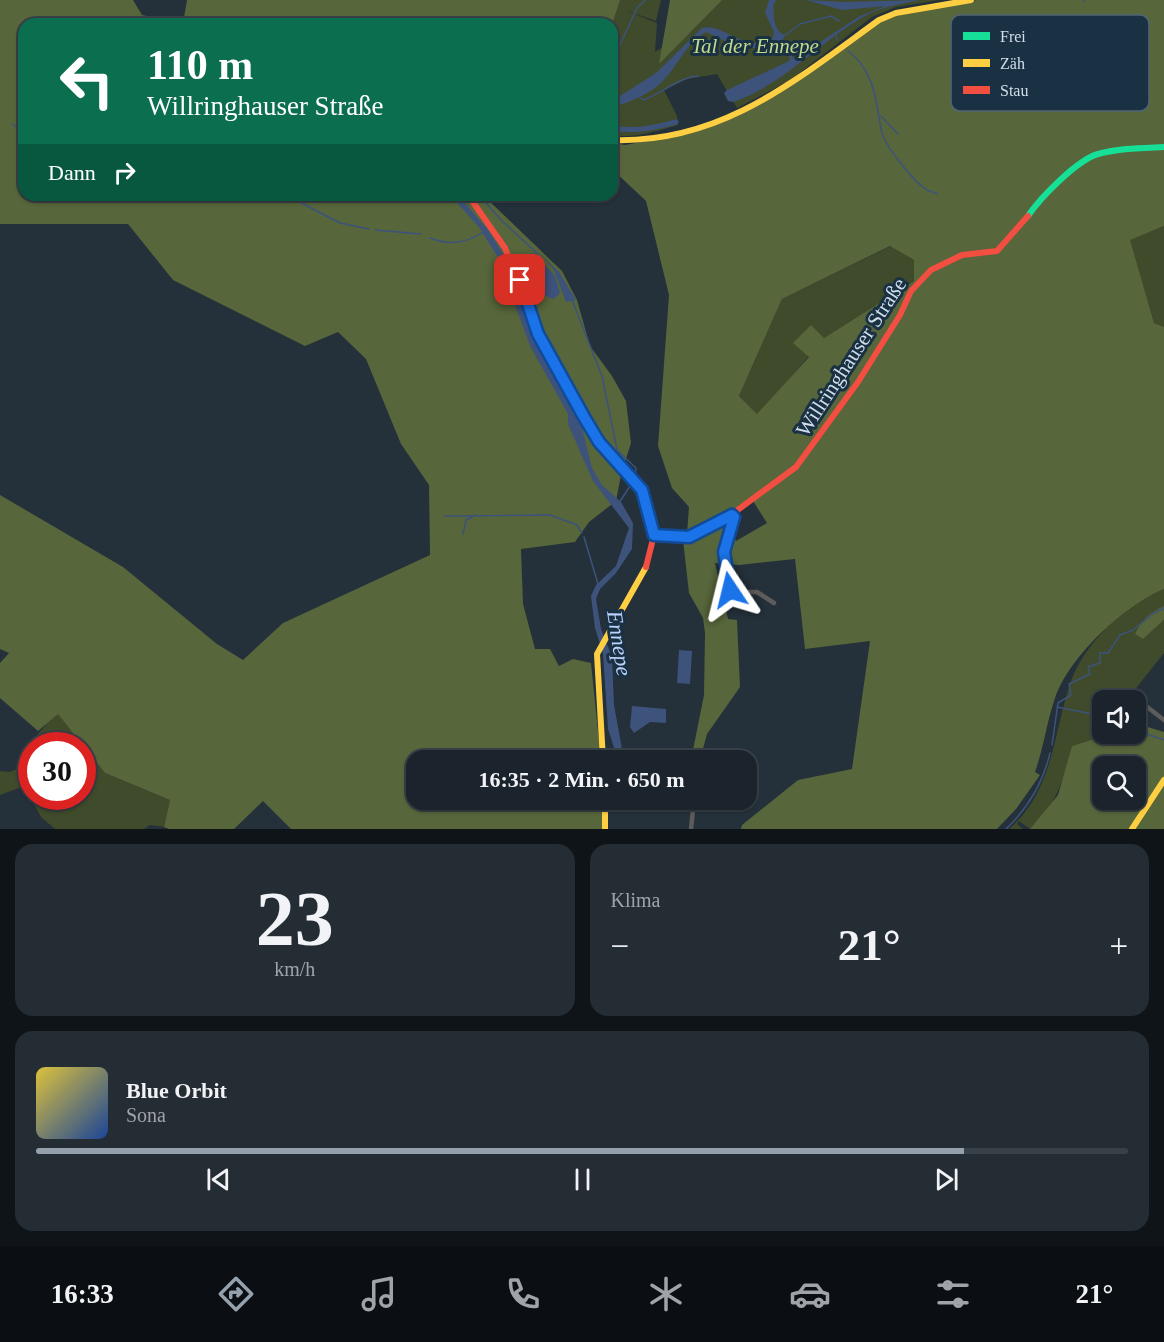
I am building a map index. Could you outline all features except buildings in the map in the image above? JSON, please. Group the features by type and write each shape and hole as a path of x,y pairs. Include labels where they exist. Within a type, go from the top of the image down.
{"street":[{"path":"618,140 639,141 705,127 782,91 879,20 896,13 971,0"},
{"name":"Willringhauser Straße","path":"654,535 689,537 732,515 780,481 813,447 900,315 911,291 931,270 962,255 997,251 1021,227 1038,201 1088,159 1098,154 1164,147"},
{"path":"472,201 495,231 514,267 546,352 599,442 638,482 654,535 646,566 600,647 598,664 602,750"},
{"path":"732,515 734,521 724,552 727,585 735,592 757,592 774,603"},
{"path":"1146,706 1164,720"},
{"path":"1132,829 1164,780"},
{"path":"605,810 605,829"},
{"path":"691,829 693,810"}],"green space":[{"path":"0,0 133,0 142,15 157,18 18,18 18,201 489,201 562,271 577,300 590,346 612,376 626,401 631,443 616,501 589,522 575,542 521,549 523,604 535,649 550,649 559,666 573,659 591,663 600,750 406,750 406,810 602,810 602,829 291,829 263,801 234,829 169,829 164,827 170,800 105,773 96,762 96,732 72,732 58,714 38,731 0,698 0,663 9,653 0,649 0,495 123,567 217,644 243,660 283,623 430,555 429,485 401,444 366,359 338,332 305,346 173,280 128,224 0,224"},
{"path":"187,0 620,0 614,18 184,18"},
{"name":"Tal der Ennepe","path":"235,0 661,0 656,21 625,10 657,23 655,52 666,45 713,0 940,0 896,7 872,17 789,81 737,108 717,74 687,79 664,90 677,116 678,125 629,136 618,136 618,18 266,18"},
{"path":"670,0 722,0 659,64"},
{"path":"977,0 1164,0 1164,226 1130,240 1154,323 1164,327 1164,589 1116,619 1074,664 1064,679 1053,704 1035,772 1040,775 1016,809 997,829 741,829 742,825 798,780 852,769 870,641 805,649 795,559 739,565 715,563 728,619 737,620 740,687 707,734 703,750 693,750 704,695 705,633 703,618 689,593 683,540 687,534 689,507 672,488 658,446 669,295 646,201 618,175 618,144 625,145 684,134 762,103 872,25 897,16","holes":["890,246 914,260 914,281 824,338 811,325 793,343 809,357 757,414 739,396 782,299","753,501 767,523 736,541 730,531 735,514"]},
{"path":"1164,226 1164,327 1154,323 1129,240"},
{"path":"891,246 914,260 914,281 824,338 793,342 809,356 758,415 739,396 782,299"},
{"path":"1164,589 1164,606 1143,639 1164,620 1164,653 1135,690 1092,690 1092,740 1072,746 1058,791 1047,809 1030,829 1019,821 1017,824 1023,829 1009,829 1024,814 1043,780 1070,684 1085,654 1095,640 1120,616"},
{"path":"1164,606 1164,620 1143,639 1135,634 1147,617"},
{"path":"58,713 73,732 40,732"},
{"path":"1146,726 1164,732 1164,829 1030,829 1058,795 1072,746 1092,740 1092,744 1146,744"},
{"path":"96,762 105,773 170,800 164,827 150,825 144,829 55,829 41,817 37,810 96,810"},
{"path":"18,768 18,788 0,795 0,771 10,772"}],"water":[{"path":"769,0 777,0 774,3 776,26 785,35 782,42 794,59 860,16 886,6 842,10 806,0 844,2 920,0 883,8 863,17 768,85 733,102 728,101 724,93 727,90 789,61 790,58 781,48 740,48 706,32 693,42 657,86 638,98 618,105 618,97 656,73 702,28 718,29 752,43 772,40 774,32 765,13"},
{"path":"455,201 463,201 488,230 513,270 536,340 581,424 592,468 602,485 621,502 633,523 632,549 616,573 600,589 596,599 601,629 612,657 614,705 622,750 615,750 608,729 603,654 595,628 591,596 596,585 616,566 629,528 593,481 568,424 568,414 530,346 497,256 479,227"},
{"path":"535,253 555,276 560,293 554,299 545,296 530,254"},
{"path":"539,253 559,272 576,300 566,302 554,270"},
{"path":"679,650 692,651 690,684 677,683"},
{"path":"632,706 666,709 666,723 650,722 634,733 630,727"}],"waterway":[{"path":"618,49 637,8 645,0"},
{"path":"784,36 800,24 831,16 839,21"},
{"path":"836,36 837,40"},
{"path":"848,51 869,76 881,129 887,143 899,161 919,183 937,194"},
{"path":"638,96 643,100 677,82 698,76"},
{"path":"881,116 898,134"},
{"path":"618,129 644,129 676,122"},
{"path":"12,124 18,129"},
{"path":"298,201 340,223 369,229"},
{"path":"484,201 538,254"},
{"path":"375,230 421,234"},
{"path":"430,238 445,242 459,242 485,231"},
{"path":"516,267 533,257"},
{"path":"572,300 602,376 617,450 636,468 635,475"},
{"path":"619,503 634,480"},
{"path":"463,534 466,520 476,515"},
{"path":"445,516 550,515 577,525 582,533"},
{"path":"584,537 598,584"},
{"path":"1052,745 1058,703 1071,695 1069,684 1090,674 1088,667 1100,663 1100,653 1108,653 1120,635 1133,630 1164,608"},
{"path":"1057,707 1092,714"},
{"path":"1146,734 1164,740"},
{"path":"1006,829 1034,794 1050,753"}],"traffic: fast":[{"path":"1028,216 1060,180 1089,158 1114,151 1164,147"}],"traffic: slow":[{"path":"618,140 651,138 688,131 722,120 787,85 879,20 896,13 971,0"},
{"path":"602,750 597,654 646,567"},
{"path":"1132,829 1164,780"},
{"path":"605,810 605,829"}],"traffic: jam":[{"path":"472,201 505,248 546,352 599,442 638,482 654,535 646,567"},
{"path":"654,535 689,537 720,523 796,467 858,382 900,315 911,291 931,270 962,255 997,251 1028,216"}],"route":[{"path":"520,280 546,352 599,442 638,482 654,535 689,537 732,515 734,517 724,544 726,579 730,590"}],"water label":[{"name":"Ennepe","path":"620,643"}]}
